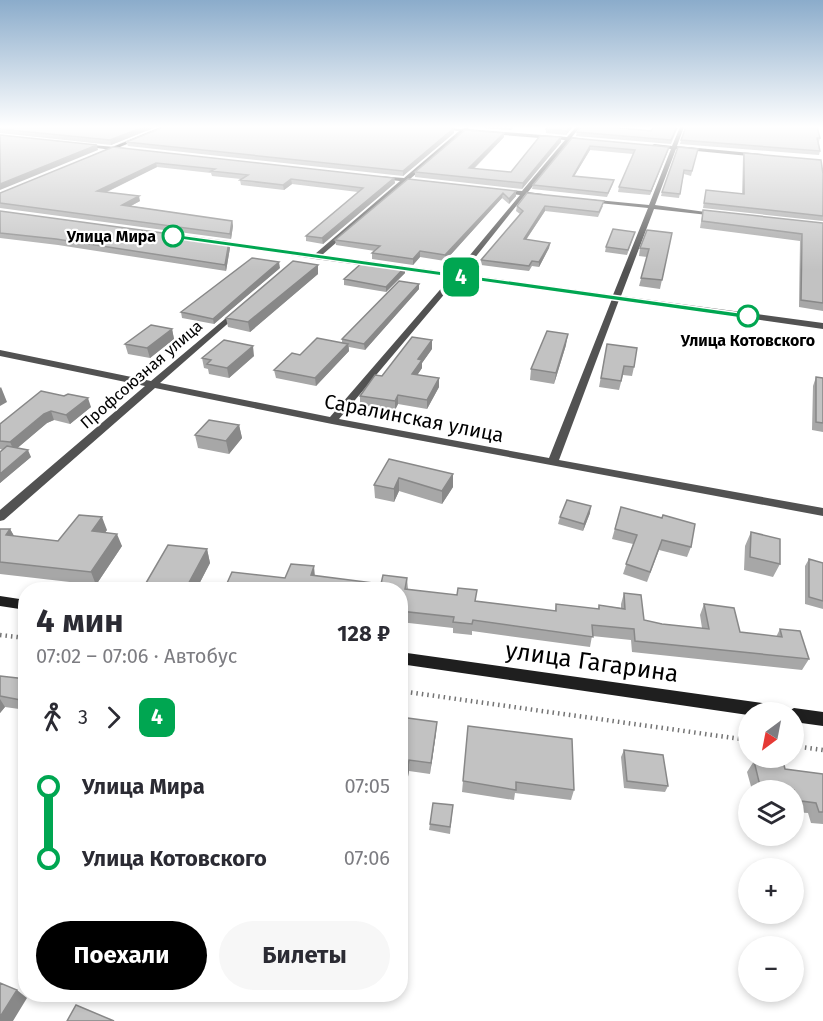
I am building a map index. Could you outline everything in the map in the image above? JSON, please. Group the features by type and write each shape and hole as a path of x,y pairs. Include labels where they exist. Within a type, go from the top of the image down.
{"street":[{"path":"315,256 412,175"},
{"path":"332,421 539,175"},
{"path":"553,462 663,175"},
{"path":"372,176 430,183"},
{"path":"489,189 547,196"},
{"path":"581,200 720,214"},
{"path":"210,242 823,326"},
{"path":"294,262 303,255"},
{"name":"Профсоюзная улица","path":"0,517 249,300"},
{"name":"Саралинская улица","path":"0,353 332,421 823,512"},
{"path":"0,601 18,604"},
{"name":"улица Гагарина","path":"408,659 738,706"},
{"path":"804,716 823,719"}],"path":[{"path":"0,635 18,637"},
{"path":"408,692 738,739"},
{"path":"804,747 823,750"}],"building":[{"path":"0,175 23,175 0,184"},
{"path":"45,175 131,175 97,191 139,196 122,205 232,221 230,234 0,203 0,193"},
{"path":"245,175 364,175 394,178 322,238 306,236 363,188 291,179 283,185 240,180 248,175"},
{"path":"441,175 530,175 523,183"},
{"path":"542,175 574,175 614,180 608,193 533,185"},
{"path":"624,175 658,175 651,191 619,187"},
{"path":"668,175 683,175 680,194 662,192"},
{"path":"744,175 823,175 823,216 704,203 706,190 744,194"},
{"path":"408,179 516,191 509,199 503,193 445,255 420,251 413,259 372,253 380,246 335,240"},
{"path":"527,193 604,201 599,212 545,206 524,239 550,243 539,262 532,261 529,266 481,260 523,211 517,206"},
{"path":"703,210 823,223 823,303 801,300 802,234 702,221"},
{"path":"0,211 229,242 225,265 56,239 0,233"},
{"path":"613,229 635,232 628,250 606,247"},
{"path":"647,230 672,233 662,280 641,278 649,249 640,248"},
{"path":"252,258 279,262 213,319 181,312"},
{"path":"293,261 318,265 248,322 226,318"},
{"path":"364,261 405,267 386,287 344,279"},
{"path":"399,281 419,284 364,344 342,339"},
{"path":"151,325 172,329 147,348 125,344"},
{"path":"547,331 568,334 556,373 531,369"},
{"path":"412,337 432,340 418,359 422,360 412,374 439,378 427,400 398,395 395,401 360,396 375,375 382,376"},
{"path":"317,338 348,344 315,378 274,370 292,353 300,355"},
{"path":"224,340 253,346 227,368 207,364 211,360 202,358"},
{"path":"607,344 637,348 634,367 624,366 621,381 601,378"},
{"path":"816,377 823,378 823,423 816,422"},
{"path":"41,391 88,398 66,415 51,411 44,414 10,442 0,441 0,424"},
{"path":"209,420 239,425 226,441 195,435"},
{"path":"7,446 28,450 0,474 0,452"},
{"path":"389,459 453,474 442,491 399,478 394,489 374,485"},
{"path":"567,500 591,506 584,524 560,517"},
{"path":"621,507 695,524 691,547 662,540 650,572 626,564 637,535 615,529"},
{"path":"79,515 102,517 92,531 117,534 91,572 0,562 0,529 10,529 6,535 58,541"},
{"path":"751,532 780,539 780,564 750,557"},
{"path":"168,545 207,549 189,582 147,582"},
{"path":"809,559 823,563 823,601 809,597"},
{"path":"291,564 314,566 311,575 365,582 228,582 232,572 285,578"},
{"path":"383,575 407,578 406,582 381,582"},
{"path":"458,588 477,590 475,601 556,611 556,604 599,609 599,605 625,609 624,593 641,595 644,620 709,629 704,604 734,608 740,632 782,637 780,629 800,631 809,659 635,641 634,629 592,625 593,637 473,620 472,624 453,622 454,617 408,612 408,589 457,595"},
{"path":"0,676 18,678 18,699 0,696"},
{"path":"408,718 437,722 431,763 409,760 408,766"},
{"path":"468,726 572,739 574,790 516,782 516,790 463,781"},
{"path":"624,750 663,755 668,786 627,781"},
{"path":"756,768 785,768 823,774 823,812 819,812 816,803 804,801 804,780 759,780"},
{"path":"433,803 453,805 450,827 430,824"},
{"path":"0,983 17,990 0,1017"},
{"path":"76,1005 114,1021 67,1021"}],"bus line":[{"name":"4","path":"173,236 748,316"}],"place":[{"name":"Улица Мира","path":"173,236"},
{"name":"Улица Котовского","path":"748,316"}]}
